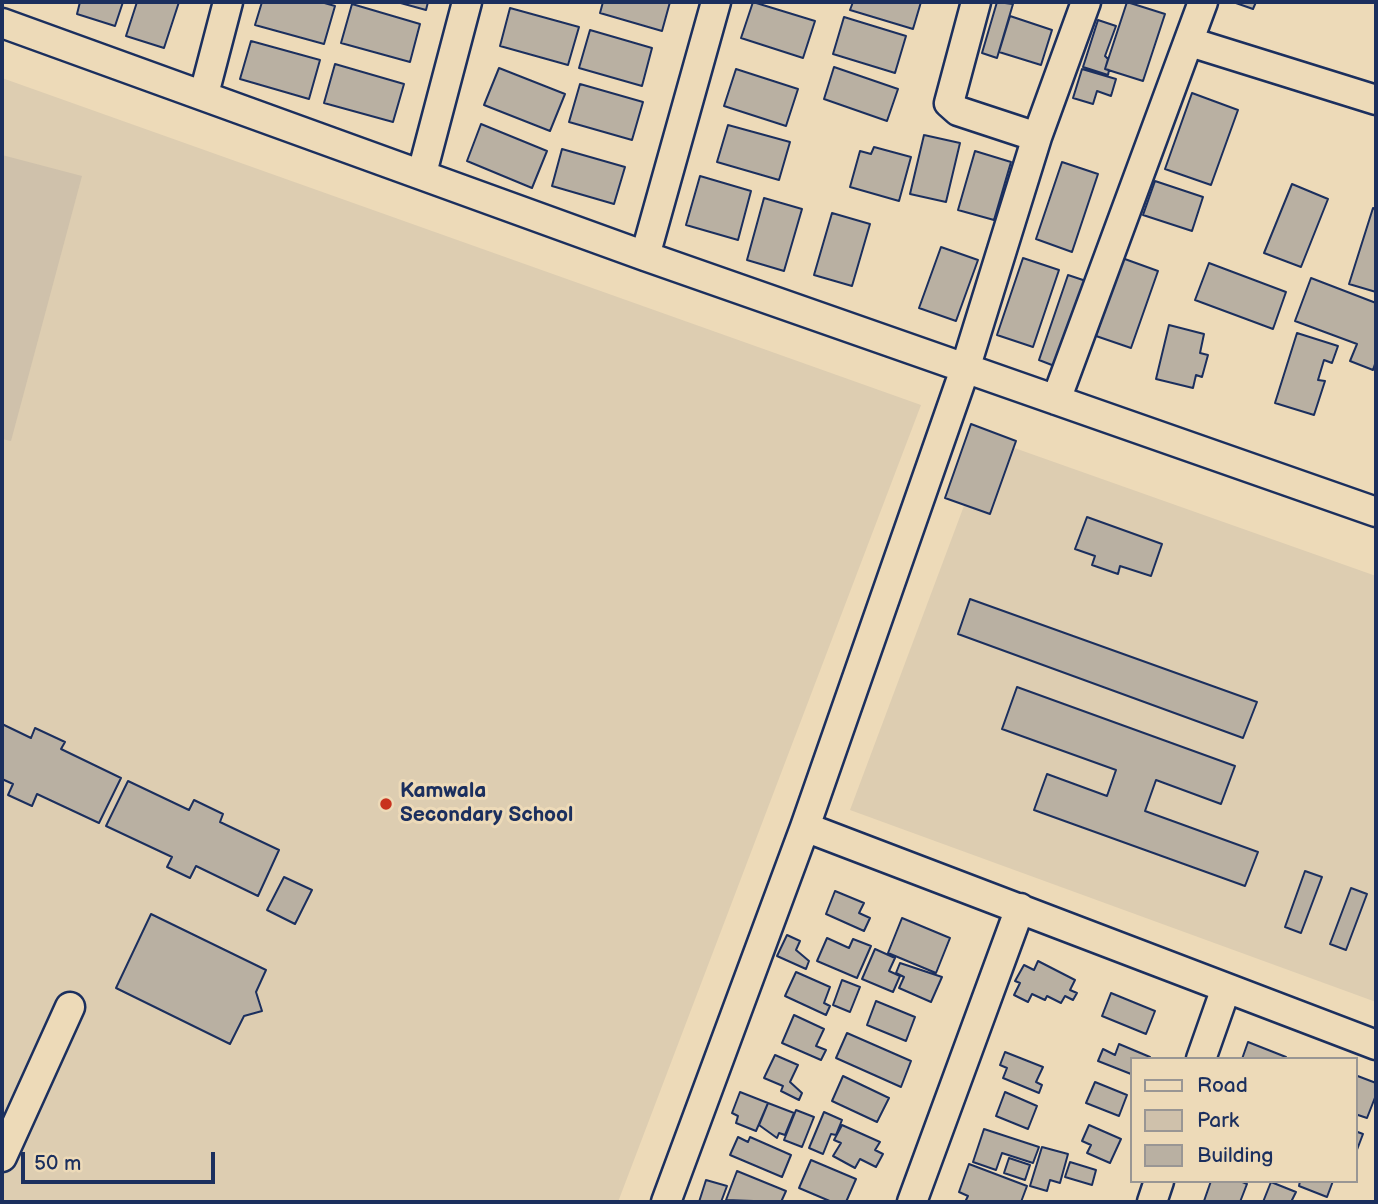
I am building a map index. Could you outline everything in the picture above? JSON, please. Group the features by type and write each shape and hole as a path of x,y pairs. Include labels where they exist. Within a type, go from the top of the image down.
{"street":[{"path":"204,94 228,2"},
{"path":"422,173 467,2"},
{"path":"645,256 716,2"},
{"path":"976,2 949,103 958,111 1037,138"},
{"path":"666,1202 805,827 965,369 1037,138 1086,2"},
{"path":"1055,400 1203,2"},
{"path":"2,23 645,256 1376,512"},
{"path":"1190,41 1376,100"},
{"path":"805,827 1376,1045"},
{"path":"912,1202 1020,908"},
{"path":"1203,1057 1226,988"},
{"path":"2,1157 11,1112 70,1007"},
{"path":"1152,1202 1158,1183"}],"shaded area":[{"name":"Kamwala Secondary School","path":"2,78 921,405 618,1202 2,1202"},
{"path":"989,439 1376,576 1376,1002 850,810"}],"green space":[{"path":"2,155 82,176 11,441 2,439"}],"building":[{"path":"80,2 123,2 115,26 77,14"},
{"path":"137,2 179,2 164,48 126,36"},
{"path":"262,2 321,2 335,6 324,44 255,25"},
{"path":"397,2 428,2 426,10"},
{"path":"603,2 670,2 662,31 600,13"},
{"path":"753,2 815,21 803,58 741,38"},
{"path":"853,2 921,2 913,29 850,10"},
{"path":"997,2 1013,4 997,58 982,53"},
{"path":"1127,2 1165,14 1143,81 1105,69"},
{"path":"1233,2 1256,2 1253,9"},
{"path":"352,4 420,24 410,62 341,43"},
{"path":"510,8 579,27 568,65 500,46"},
{"path":"1010,16 1052,30 1041,65 999,52"},
{"path":"844,17 906,36 895,73 833,54"},
{"path":"1098,20 1116,26 1105,56 1108,59 1105,69 1109,70 1108,75 1083,67"},
{"path":"590,30 652,48 642,86 579,68"},
{"path":"251,41 320,60 309,99 240,79"},
{"path":"335,64 404,84 393,122 324,103"},
{"path":"834,67 898,89 887,121 824,99"},
{"path":"499,68 565,94 550,131 484,105"},
{"path":"736,69 798,89 786,126 724,106"},
{"path":"1082,69 1116,79 1111,96 1097,91 1093,104 1073,98"},
{"path":"580,84 643,102 632,140 569,122"},
{"path":"1192,93 1238,110 1211,185 1165,169"},
{"path":"481,124 547,151 532,188 467,161"},
{"path":"728,125 790,142 779,180 717,162"},
{"path":"924,135 960,143 946,202 910,194"},
{"path":"874,147 911,157 899,201 850,187 860,151 871,154"},
{"path":"562,149 625,167 614,204 552,186"},
{"path":"975,151 1011,162 994,220 958,210"},
{"path":"1062,162 1098,174 1072,252 1036,239"},
{"path":"700,176 751,191 738,240 686,225"},
{"path":"1155,181 1203,197 1192,231 1143,215"},
{"path":"1292,184 1328,199 1301,267 1264,253"},
{"path":"764,198 802,209 784,271 747,260"},
{"path":"1373,208 1376,209 1376,292 1349,284"},
{"path":"832,213 870,224 852,286 814,275"},
{"path":"941,247 978,260 956,321 919,308"},
{"path":"1023,258 1059,270 1033,347 997,335"},
{"path":"1122,258 1158,271 1131,348 1096,336"},
{"path":"1209,263 1286,292 1273,329 1195,300"},
{"path":"1068,275 1086,281 1057,367 1039,360"},
{"path":"1311,278 1376,303 1376,361 1373,370 1350,361 1357,344 1295,321"},
{"path":"1169,325 1204,334 1200,353 1208,355 1202,377 1196,375 1193,388 1156,379"},
{"path":"1297,333 1338,346 1332,363 1324,360 1318,380 1325,381 1314,415 1275,403"},
{"path":"971,424 1016,441 990,514 945,498"},
{"path":"1087,517 1162,544 1151,576 1120,566 1118,574 1092,565 1095,556 1075,549"},
{"path":"970,599 1257,702 1243,738 958,634"},
{"path":"1017,687 1235,766 1221,804 1156,780 1145,811 1258,852 1245,886 1034,810 1047,774 1107,796 1116,770 1002,729"},
{"path":"2,724 31,738 35,728 65,742 61,749 121,778 99,823 37,794 32,806 8,795 13,784 2,779"},
{"path":"128,781 189,810 194,800 223,814 220,822 279,850 258,896 196,866 190,878 167,867 172,857 106,826"},
{"path":"1305,871 1322,877 1301,933 1285,927"},
{"path":"284,877 312,890 295,924 267,910"},
{"path":"1351,888 1367,894 1346,950 1330,944"},
{"path":"835,891 864,903 859,913 870,918 864,931 826,914"},
{"path":"151,914 266,970 256,992 262,1011 244,1016 230,1044 116,988"},
{"path":"902,918 950,938 936,973 888,953"},
{"path":"787,935 800,941 796,950 809,961 806,969 777,956"},
{"path":"827,938 849,948 853,939 871,946 857,978 817,961"},
{"path":"875,949 895,958 889,971 900,976 893,992 862,979"},
{"path":"1038,961 1075,980 1070,990 1077,993 1073,1000 1065,996 1061,1003 1047,996 1045,1000 1032,994 1028,1002 1014,995 1020,983 1015,981 1024,965 1034,970"},
{"path":"900,963 942,977 931,1002 899,988 904,977 896,973"},
{"path":"796,972 830,987 824,1003 830,1006 826,1015 785,996"},
{"path":"842,980 860,987 850,1012 833,1005"},
{"path":"1111,993 1155,1011 1146,1034 1102,1016"},
{"path":"876,1001 915,1017 906,1041 867,1025"},
{"path":"794,1015 824,1029 816,1046 826,1050 821,1060 782,1043"},
{"path":"847,1033 911,1061 901,1087 836,1058"},
{"path":"1248,1042 1286,1057 1243,1057"},
{"path":"1119,1044 1150,1057 1130,1057 1130,1074 1098,1061 1103,1049 1115,1055"},
{"path":"1005,1052 1043,1067 1036,1082 1042,1085 1039,1093 1003,1078 1007,1068 1000,1065"},
{"path":"775,1055 798,1065 790,1082 802,1093 799,1100 781,1091 783,1086 764,1078"},
{"path":"843,1076 889,1098 877,1122 832,1101"},
{"path":"1357,1076 1376,1083 1376,1095 1367,1118 1357,1115"},
{"path":"1095,1082 1127,1095 1119,1116 1086,1103"},
{"path":"740,1092 768,1103 756,1131 736,1123 738,1116 732,1113"},
{"path":"1005,1092 1037,1106 1028,1129 996,1116"},
{"path":"768,1103 794,1113 785,1135 779,1133 777,1138 759,1125"},
{"path":"796,1110 814,1117 802,1147 784,1140"},
{"path":"824,1112 842,1120 836,1135 831,1134 823,1154 809,1148"},
{"path":"842,1125 880,1142 875,1150 883,1154 876,1167 860,1159 855,1168 833,1156 841,1143 834,1140"},
{"path":"1089,1125 1121,1139 1110,1163 1087,1153 1091,1145 1082,1141"},
{"path":"984,1129 1039,1147 1033,1163 1002,1153 996,1170 973,1162"},
{"path":"1357,1132 1363,1134 1357,1150"},
{"path":"738,1137 748,1142 750,1137 791,1155 782,1177 730,1155"},
{"path":"1042,1147 1068,1154 1060,1183 1050,1180 1047,1191 1030,1186"},
{"path":"1009,1158 1030,1165 1025,1180 1004,1173"},
{"path":"811,1160 856,1179 846,1202 832,1202 799,1188"},
{"path":"1070,1162 1096,1170 1092,1185 1065,1177"},
{"path":"969,1164 1027,1186 1021,1202 965,1202 968,1196 959,1192"},
{"path":"737,1171 786,1191 781,1202 726,1200"},
{"path":"706,1180 727,1186 721,1202 699,1202"},
{"path":"1210,1183 1247,1184 1240,1202 1204,1201"},
{"path":"1271,1183 1296,1192 1291,1202 1263,1202"},
{"path":"1300,1183 1332,1183 1327,1197 1299,1186"}],"place":[{"name":"Kamwala Secondary School","path":"386,804"}]}
